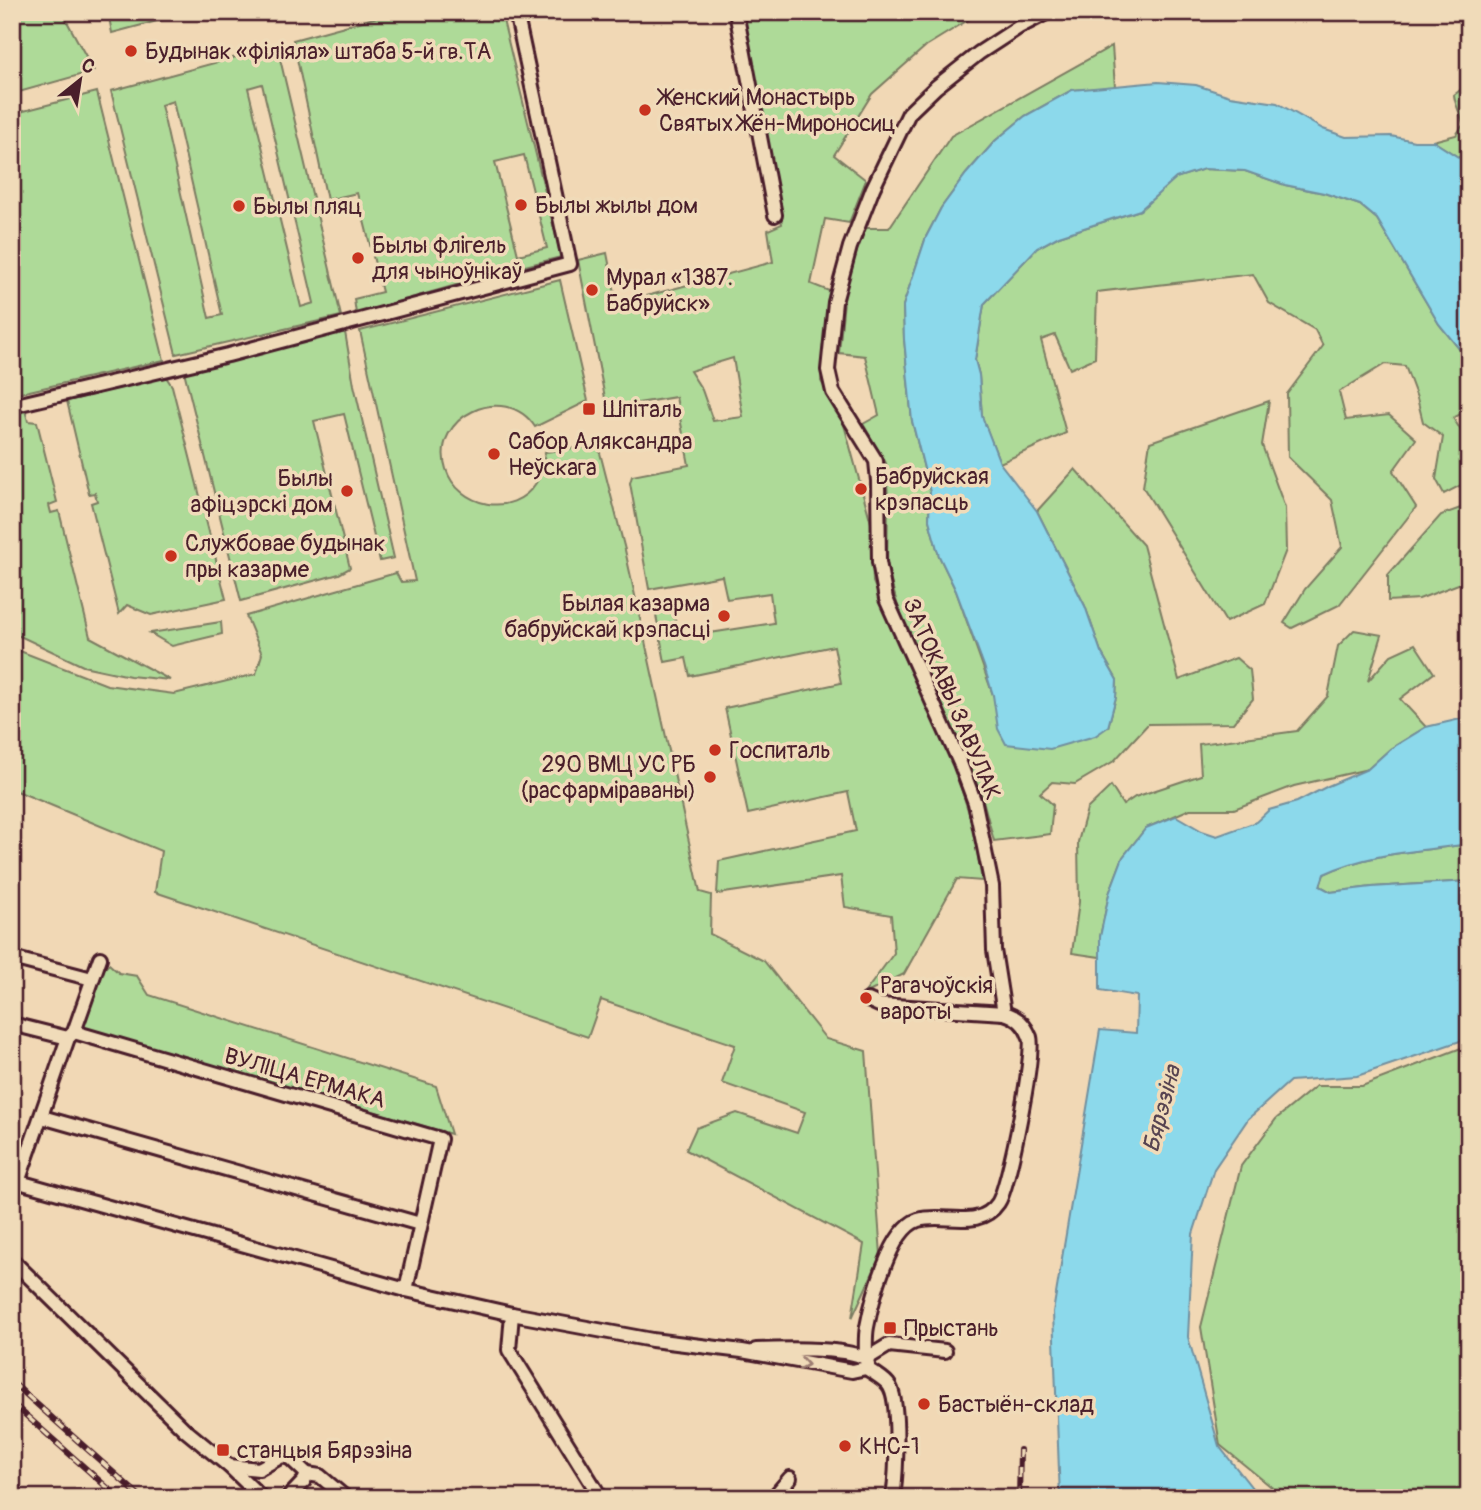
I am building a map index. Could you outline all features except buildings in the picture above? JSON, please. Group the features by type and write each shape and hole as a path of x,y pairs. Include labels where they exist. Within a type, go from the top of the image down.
{"street":[{"path":"12,406 228,355 570,264 516,12"},
{"path":"736,12 775,215"},
{"name":"ЗАТОКАВЫ ЗАВУЛАК","path":"1004,1013 994,950 992,887 975,803 960,763 886,599 879,562 876,461 833,392 828,370 835,302 850,247 873,188 909,113 979,52 1048,12"},
{"path":"12,958 92,979"},
{"path":"100,958 42,1117 15,1181 407,1290 512,1314 652,1340 742,1351 852,1371 889,1345 945,1351"},
{"path":"869,1000 879,1005 1011,1014 1023,1023 1031,1045 1028,1076 1003,1192 998,1203 978,1217 962,1220 935,1217 916,1220 906,1227 889,1254 872,1306 866,1330 866,1363 890,1386 894,1396 896,1420 893,1498"},
{"name":"ВУЛІЦА ЕРМАКА","path":"12,1024 71,1035 440,1139 407,1290"},
{"path":"42,1117 420,1224"},
{"path":"12,1260 185,1430 229,1466 262,1498"},
{"path":"512,1314 509,1350 601,1498"},
{"path":"229,1466 259,1469 282,1456 290,1458 307,1474 320,1476 346,1498"},
{"path":"288,1498 307,1474"},
{"path":"773,1498 790,1478"}],"green space":[{"path":"12,12 70,12 64,16 94,71 12,94"},
{"path":"108,12 191,12 112,33"},
{"path":"396,12 501,12 561,257 356,314 354,299 382,292 357,193 327,200 293,40","holes":["524,155 547,248 518,255 495,162"]},
{"path":"741,12 981,12 926,46 872,94 834,155 866,180 849,223 825,219 811,284 829,291 821,381 843,421 871,523 873,582 955,769 973,826 982,881 957,879 904,974 863,995 894,953 891,915 845,907 841,876 717,894 719,861 856,831 848,792 748,814 725,708 841,683 834,646 690,676 686,658 665,662 655,610 673,608 678,638 774,623 770,593 727,599 722,576 649,589 630,483 632,476 689,465 676,397 607,408 578,260 607,253 617,304 773,262 768,230 782,224","holes":["733,358 743,417 713,421 702,390 690,371"]},
{"path":"277,46 341,316 176,354 111,91","holes":["262,84 314,303 301,307 248,88","173,101 222,315 209,318 161,105"]},
{"path":"1112,46 1115,87 1072,90 1025,116 995,141 966,174 941,208 926,237 903,306 912,421 930,492 929,520 939,556 956,591 993,695 1108,727 1116,697 1117,680 1101,652 1085,606 1037,511 1075,469 1143,545 1179,680 1236,658 1250,670 1253,699 1233,723 1148,724 1114,761 1075,784 1052,782 1040,793 1053,805 1050,834 994,841 981,793 900,614 887,567 886,463 863,424 879,415 865,356 839,353 845,290 864,228 889,228 951,136"},
{"path":"1469,87 1469,164 1433,141 1456,135 1463,125 1454,95"},
{"path":"97,92 164,360 12,395 12,114"},
{"path":"1204,169 1245,171 1360,205 1377,219 1439,324 1469,361 1469,410 1453,418 1469,443 1469,481 1444,494 1436,479 1443,437 1423,422 1405,366 1385,364 1339,392 1346,420 1389,415 1416,439 1393,471 1416,507 1339,605 1292,628 1284,623 1305,589 1342,547 1332,500 1288,457 1287,394 1323,346 1315,330 1269,303 1253,274 1097,292 1095,358 1070,369 1055,335 1041,340 1066,433 1000,463 982,417 979,375 975,360 984,304 1037,248 1059,236 1140,210 1175,178"},
{"path":"560,280 588,401 535,427 522,413 506,407 489,406 473,411 459,421 449,434 444,450 446,469 452,482 474,500 501,504 526,494 536,483 545,452 598,445 625,550 700,892 711,895 710,934 764,961 826,1039 866,1051 881,1255 852,1318 864,1244 686,1150 696,1128 737,1113 797,1133 805,1112 722,1083 735,1045 601,1000 588,1037 155,892 161,851 12,789 12,652 20,651 107,685 174,694 256,674 262,654 246,616 396,573 401,582 415,581 360,331"},
{"path":"345,332 354,385 394,558 380,561 344,414 314,421 350,568 339,574 241,601 184,371"},
{"path":"166,377 172,386 226,599 151,615 127,605 119,614 91,503 97,501 95,493 89,494 67,401"},
{"path":"1269,401 1262,445 1285,508 1286,550 1265,604 1226,622 1143,487 1150,442"},
{"path":"25,410 28,421 37,422 57,502 49,505 51,513 59,511 90,637 170,680 130,676 83,666 20,636 12,637 12,415"},
{"path":"1469,505 1469,580 1419,599 1388,601 1388,575 1441,515"},
{"path":"221,622 222,634 172,646 150,633"},
{"path":"1354,630 1382,635 1368,681 1391,655 1415,644 1434,673 1400,699 1426,727 1390,749 1368,769 1294,786 1234,809 1190,809 1146,828 1123,857 1109,894 1100,937 1100,957 1072,953 1079,902 1078,842 1087,809 1111,786 1123,805 1135,797 1201,775 1199,744 1297,731 1328,696 1338,646"},
{"path":"1469,844 1469,881 1331,892 1320,886 1324,874 1359,861"},
{"path":"109,964 119,973 137,976 149,995 436,1086 451,1134 82,1027 104,969"},
{"path":"1469,1045 1469,1498 1285,1498 1220,1445 1201,1327 1241,1166 1276,1119 1316,1086 1362,1086"}],"water":[{"path":"1158,82 1196,85 1230,96 1277,103 1323,129 1346,137 1391,136 1414,141 1433,141 1469,164 1469,361 1439,324 1377,219 1360,205 1245,171 1204,169 1176,178 1140,210 1059,236 1037,248 984,304 975,360 979,375 982,416 1000,463 1037,511 1085,606 1101,652 1117,680 1116,697 1108,727 1095,736 1050,749 1006,744 998,729 993,695 984,666 956,591 939,556 929,520 930,492 912,421 903,306 926,237 941,208 995,141 1025,116 1072,90"},
{"name":"Бярэзіна","path":"1469,717 1469,844 1359,861 1324,874 1320,886 1331,892 1469,881 1469,1038 1357,1076 1290,1081 1248,1119 1214,1169 1193,1234 1188,1337 1219,1446 1260,1498 1060,1498 1053,1312 1100,1030 1136,1033 1137,996 1100,990 1100,937 1109,894 1123,857 1146,828 1176,816 1217,836 1256,822 1269,810 1297,802 1368,769 1390,749 1426,727"}],"railway":[{"path":"12,1382 142,1498"},
{"path":"12,1403 119,1498"},
{"path":"1019,1498 1020,1450"}],"place":[{"name":"Будынак «філіяла» штаба 5-й гв.ТА","path":"131,51"},
{"name":"Женский Монастырь Святых Жён-Мироносиц","path":"645,110"},
{"name":"Былы жылы дом","path":"521,205"},
{"name":"Былы пляц","path":"239,206"},
{"name":"Былы флігель для чыноўнікаў","path":"358,258"},
{"name":"Мурал «1387. Бабруйск»","path":"592,290"},
{"name":"Шпіталь","path":"589,409"},
{"name":"Сабор Аляксандра Неўскага","path":"494,454"},
{"name":"Бабруйская крэпасць","path":"861,489"},
{"name":"Былы афіцэрскі дом","path":"347,491"},
{"name":"Службовае будынак пры казарме","path":"171,556"},
{"name":"Былая казарма бабруйскай крэпасці","path":"724,616"},
{"name":"Госпиталь","path":"715,750"},
{"name":"290 ВМЦ УС РБ (расфарміраваны)","path":"710,777"},
{"name":"Рагачоўскія вароты","path":"866,998"},
{"name":"Прыстань","path":"890,1328"},
{"name":"Бастыён-склад","path":"924,1404"},
{"name":"КНС-1","path":"845,1446"},
{"name":"станцыя Бярэзіна","path":"223,1450"}]}
